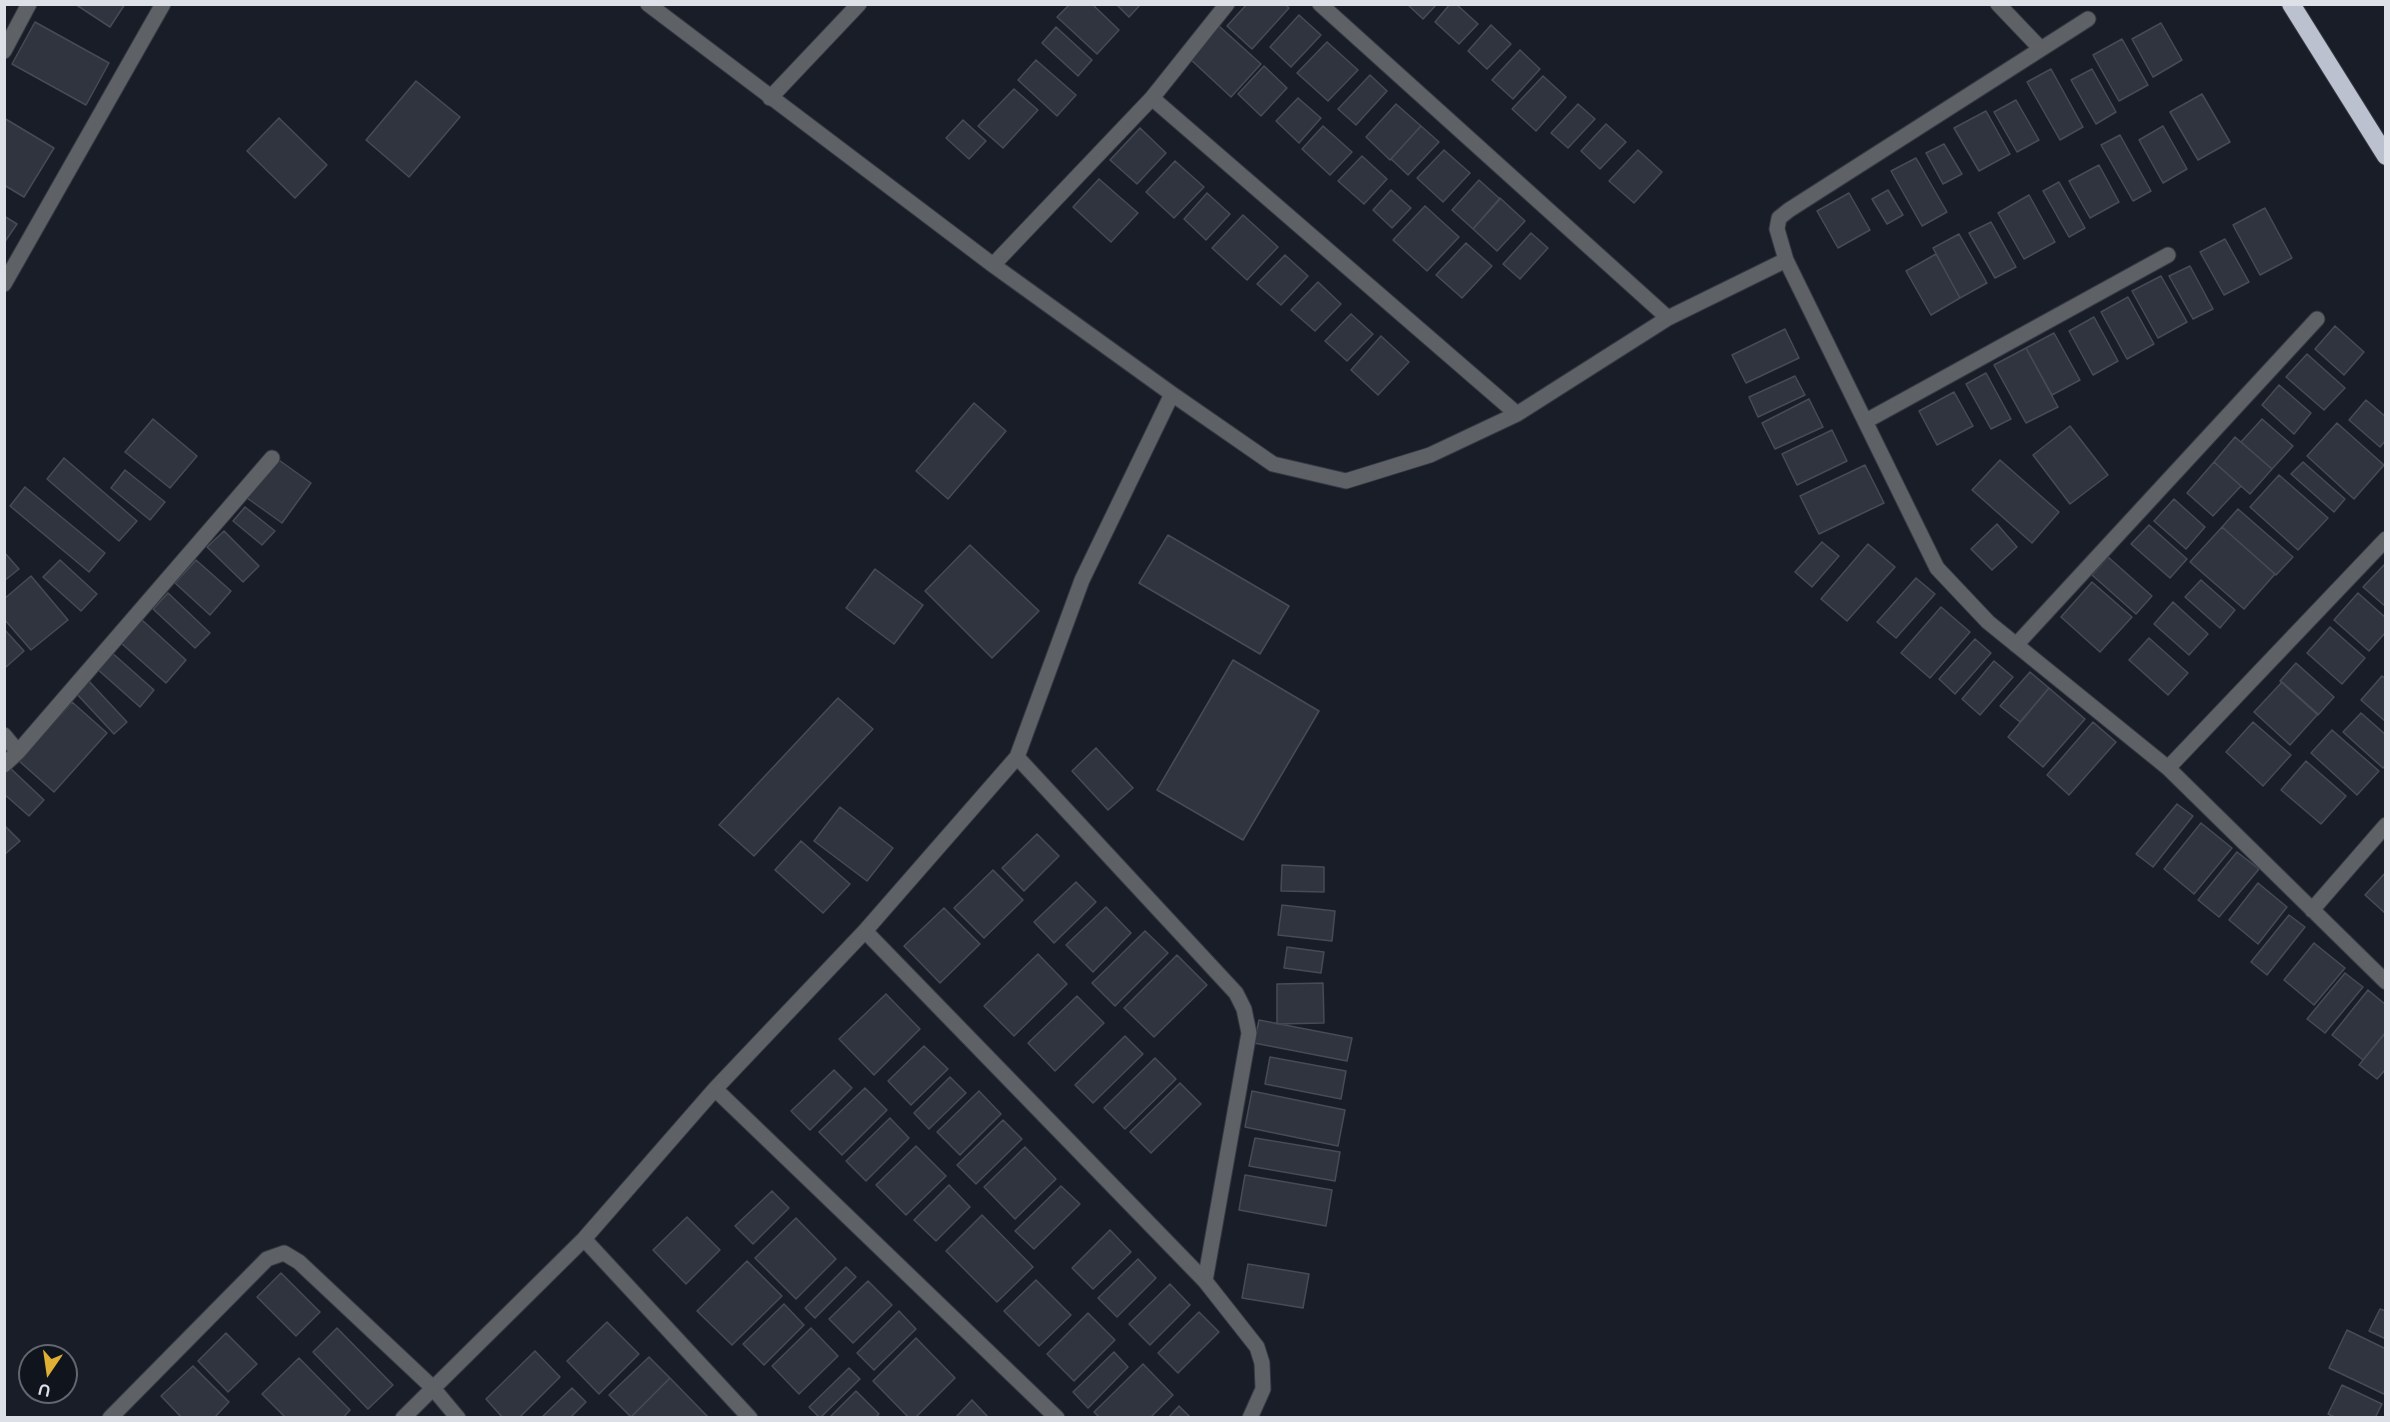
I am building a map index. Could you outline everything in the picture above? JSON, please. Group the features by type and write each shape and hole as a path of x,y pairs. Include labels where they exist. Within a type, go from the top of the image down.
{"highway":[{"path":"2291,4 2385,156"}],"street":[{"path":"4,51 29,4"},
{"path":"4,284 163,4"},
{"path":"648,4 993,265 1172,394 1274,464 1346,480 1430,455 1517,414 1668,318 1786,260"},
{"path":"771,98 859,4"},
{"path":"993,265 1152,98 1227,4"},
{"path":"1320,4 1668,318"},
{"path":"1998,4 2041,49"},
{"path":"2088,19 1789,210 1779,218 1778,229 1786,260 1937,568 1988,622 2168,768 2385,982"},
{"path":"1152,98 1517,414"},
{"path":"1866,421 2168,255"},
{"path":"2016,645 2317,319"},
{"path":"403,1418 584,1239 715,1089 865,932 1017,757 1082,580 1172,394"},
{"path":"4,765 18,752 272,458"},
{"path":"2168,768 2385,539"},
{"path":"4,735 18,752"},
{"path":"1017,757 1236,993 1244,1010 1249,1033 1204,1281"},
{"path":"2312,910 2385,825"},
{"path":"865,932 1204,1281 1257,1347 1262,1363 1263,1389 1250,1418"},
{"path":"715,1089 1057,1418"},
{"path":"584,1239 750,1418"},
{"path":"110,1418 267,1259 284,1253 299,1262 432,1387 458,1418"}],"building":[{"path":"75,4 125,4 110,27"},
{"path":"1070,4 1092,4 1119,30 1097,54 1057,17"},
{"path":"1116,4 1141,4 1129,17"},
{"path":"1247,4 1285,4 1289,8 1252,49 1227,26"},
{"path":"1407,4 1437,4 1423,19"},
{"path":"1450,4 1456,4 1478,24 1459,44 1435,22"},
{"path":"1299,15 1321,35 1291,67 1270,47"},
{"path":"35,22 109,63 86,105 12,64"},
{"path":"2161,23 2182,60 2153,77 2132,39"},
{"path":"1491,25 1511,44 1487,69 1468,51"},
{"path":"1219,26 1261,64 1231,97 1189,58"},
{"path":"1056,27 1092,60 1078,76 1042,43"},
{"path":"2122,39 2148,85 2119,101 2093,55"},
{"path":"1327,42 1358,70 1328,101 1297,73"},
{"path":"1520,50 1540,69 1513,99 1492,80"},
{"path":"1036,60 1076,95 1057,116 1018,80"},
{"path":"1264,66 1287,88 1261,116 1238,94"},
{"path":"2051,69 2083,127 2060,140 2027,82"},
{"path":"2092,69 2116,112 2096,124 2071,80"},
{"path":"1370,75 1387,91 1356,125 1338,109"},
{"path":"1543,76 1566,97 1536,131 1512,109"},
{"path":"416,81 460,117 409,177 366,140"},
{"path":"1014,89 1038,110 1003,148 978,126"},
{"path":"2202,94 2230,142 2198,160 2170,112"},
{"path":"1298,98 1321,118 1299,143 1276,121"},
{"path":"2016,100 2039,140 2017,152 1994,112"},
{"path":"1396,104 1421,126 1390,160 1366,137"},
{"path":"1578,104 1595,119 1568,148 1551,133"},
{"path":"1986,111 2010,154 1979,171 1954,128"},
{"path":"4,118 54,148 24,197 4,185"},
{"path":"279,118 327,165 295,198 247,151"},
{"path":"963,120 986,141 969,159 946,138"},
{"path":"1606,124 1626,142 1600,169 1581,151"},
{"path":"1323,126 1352,152 1330,175 1302,149"},
{"path":"1421,126 1439,142 1408,175 1391,159"},
{"path":"2163,126 2187,169 2163,183 2139,140"},
{"path":"1140,128 1166,153 1137,184 1110,160"},
{"path":"2120,135 2151,191 2133,201 2101,145"},
{"path":"1944,144 1962,174 1943,184 1926,153"},
{"path":"1444,150 1470,173 1443,202 1417,178"},
{"path":"1638,150 1662,172 1634,203 1609,181"},
{"path":"1362,156 1387,179 1364,204 1338,181"},
{"path":"1916,158 1947,212 1922,226 1891,171"},
{"path":"1175,161 1204,187 1174,218 1146,192"},
{"path":"2099,165 2119,202 2090,218 2069,181"},
{"path":"1099,179 1138,213 1111,242 1073,207"},
{"path":"1479,180 1500,199 1473,229 1452,210"},
{"path":"2059,182 2085,228 2069,237 2043,191"},
{"path":"1391,190 1411,208 1392,228 1373,210"},
{"path":"1888,190 1903,215 1887,224 1872,199"},
{"path":"1207,193 1230,214 1206,240 1184,219"},
{"path":"1849,193 1870,230 1838,248 1817,211"},
{"path":"2029,195 2055,242 2024,259 1998,213"},
{"path":"1500,198 1525,221 1497,251 1473,229"},
{"path":"1425,206 1459,237 1427,271 1393,240"},
{"path":"2265,208 2292,258 2260,275 2233,225"},
{"path":"1243,215 1278,247 1247,280 1212,248"},
{"path":"4,216 17,224 4,243"},
{"path":"1991,222 2016,267 1995,278 1969,233"},
{"path":"1531,233 1548,248 1520,279 1503,264"},
{"path":"1959,234 1987,283 1960,298 1933,248"},
{"path":"2225,239 2249,282 2224,295 2200,252"},
{"path":"1466,243 1492,266 1462,298 1436,275"},
{"path":"1936,254 1960,298 1931,315 1906,271"},
{"path":"1285,255 1308,276 1281,305 1257,284"},
{"path":"2190,266 2213,309 2193,319 2169,276"},
{"path":"2161,276 2187,322 2158,338 2132,291"},
{"path":"1318,282 1341,304 1315,331 1291,310"},
{"path":"2128,297 2154,344 2127,359 2101,312"},
{"path":"1351,314 1373,334 1347,361 1325,341"},
{"path":"2094,317 2118,361 2093,375 2069,331"},
{"path":"2335,326 2364,352 2344,375 2315,349"},
{"path":"1785,329 1799,358 1746,383 1732,355"},
{"path":"2054,333 2080,380 2052,395 2026,348"},
{"path":"1381,336 1409,362 1378,395 1351,370"},
{"path":"2026,348 2058,407 2026,423 1994,365"},
{"path":"2307,354 2345,388 2324,410 2286,377"},
{"path":"1986,373 2011,419 1991,429 1966,384"},
{"path":"1795,376 1805,395 1758,417 1749,397"},
{"path":"2279,385 2311,413 2294,434 2262,405"},
{"path":"1954,392 1973,426 1937,445 1919,411"},
{"path":"1809,399 1823,427 1775,449 1762,423"},
{"path":"2366,400 2386,417 2386,440 2380,447 2349,420"},
{"path":"974,403 1006,431 948,499 916,471"},
{"path":"153,419 197,456 170,488 125,452"},
{"path":"2262,419 2293,446 2272,469 2241,442"},
{"path":"2337,423 2384,465 2354,499 2307,456"},
{"path":"2070,426 2108,475 2070,504 2033,455"},
{"path":"1832,430 1847,461 1797,485 1782,454"},
{"path":"2235,437 2272,469 2250,494 2214,462"},
{"path":"64,458 137,521 119,541 47,479"},
{"path":"276,458 311,483 282,523 247,498"},
{"path":"2000,460 2059,512 2032,543 1972,490"},
{"path":"2214,462 2241,486 2213,516 2187,493"},
{"path":"2303,462 2345,499 2334,512 2291,474"},
{"path":"1865,465 1884,503 1819,534 1800,496"},
{"path":"125,470 165,502 150,520 111,488"},
{"path":"2279,475 2328,518 2298,550 2250,507"},
{"path":"25,487 105,553 89,572 10,506"},
{"path":"2174,499 2205,527 2186,549 2154,521"},
{"path":"245,507 275,531 262,545 233,521"},
{"path":"2238,509 2293,557 2276,575 2222,527"},
{"path":"1997,524 2017,547 1992,570 1971,549"},
{"path":"2149,525 2187,559 2170,578 2131,544"},
{"path":"2222,527 2275,574 2244,609 2190,562"},
{"path":"224,531 259,566 243,582 207,547"},
{"path":"1168,535 1289,606 1260,654 1139,583"},
{"path":"1822,542 1839,556 1812,587 1795,572"},
{"path":"1868,544 1895,567 1847,621 1821,599"},
{"path":"970,545 1039,611 992,658 925,591"},
{"path":"4,552 19,569 4,581"},
{"path":"2108,557 2152,596 2136,614 2092,575"},
{"path":"60,560 97,594 81,611 43,577"},
{"path":"196,560 231,591 210,615 175,583"},
{"path":"2386,564 2386,607 2363,587"},
{"path":"875,569 923,605 894,644 846,608"},
{"path":"31,576 68,620 31,650 4,619 4,599"},
{"path":"1916,578 1935,594 1896,638 1877,622"},
{"path":"2201,580 2235,610 2220,628 2185,597"},
{"path":"2092,582 2132,617 2100,652 2061,617"},
{"path":"168,593 210,633 195,648 153,609"},
{"path":"2358,593 2386,618 2386,632 2369,651 2334,620"},
{"path":"2173,602 2208,634 2189,655 2154,624"},
{"path":"1941,607 1970,632 1930,678 1901,653"},
{"path":"142,620 186,660 166,683 121,643"},
{"path":"2330,627 2365,658 2342,684 2307,653"},
{"path":"4,629 24,651 6,667 4,665"},
{"path":"2149,638 2188,673 2168,695 2129,660"},
{"path":"1975,639 1991,653 1955,694 1939,679"},
{"path":"110,651 154,690 140,707 96,668"},
{"path":"1233,660 1319,711 1243,840 1157,790"},
{"path":"1994,661 2013,677 1980,715 1962,699"},
{"path":"2296,663 2334,697 2318,715 2280,681"},
{"path":"2030,672 2049,688 2020,722 2000,706"},
{"path":"2382,676 2386,679 2386,722 2361,700"},
{"path":"87,679 127,722 114,734 74,691"},
{"path":"2282,682 2318,714 2290,745 2254,712"},
{"path":"2049,688 2085,719 2043,767 2008,737"},
{"path":"838,698 873,729 754,856 719,825"},
{"path":"72,702 107,733 54,792 19,761"},
{"path":"2361,713 2386,735 2386,765 2383,768 2343,732"},
{"path":"2093,722 2116,742 2069,795 2047,775"},
{"path":"2253,722 2291,755 2263,786 2226,752"},
{"path":"2332,730 2379,771 2357,795 2311,753"},
{"path":"1096,748 1133,788 1108,810 1072,771"},
{"path":"2306,761 2346,796 2321,824 2281,790"},
{"path":"8,766 44,800 29,816 4,794 4,770"},
{"path":"2177,804 2193,816 2153,867 2136,854"},
{"path":"840,807 893,848 867,881 814,841"},
{"path":"2201,823 2232,848 2194,894 2164,869"},
{"path":"4,825 20,841 4,855"},
{"path":"1037,834 1059,856 1024,891 1002,868"},
{"path":"801,841 850,884 823,913 775,870"},
{"path":"2237,852 2259,869 2219,917 2198,900"},
{"path":"1282,865 1324,867 1324,892 1281,891"},
{"path":"993,870 1023,900 984,938 954,908"},
{"path":"2386,872 2386,914 2365,895"},
{"path":"1076,882 1096,902 1054,943 1034,922"},
{"path":"2258,883 2287,907 2258,944 2229,920"},
{"path":"1282,905 1335,911 1332,941 1278,935"},
{"path":"1106,907 1131,933 1093,972 1066,945"},
{"path":"944,908 980,944 940,983 904,946"},
{"path":"2289,915 2305,927 2267,975 2251,962"},
{"path":"1145,931 1168,953 1115,1006 1092,983"},
{"path":"2314,943 2345,968 2314,1005 2284,980"},
{"path":"1287,947 1324,952 1321,973 1284,968"},
{"path":"1038,954 1067,984 1014,1036 984,1006"},
{"path":"1177,955 1207,985 1154,1037 1124,1008"},
{"path":"2345,973 2363,987 2325,1033 2307,1019"},
{"path":"1323,983 1324,1023 1277,1024 1277,984"},
{"path":"2368,990 2386,1005 2386,1032 2363,1060 2332,1035"},
{"path":"886,994 920,1029 874,1075 839,1039"},
{"path":"1077,996 1104,1023 1055,1071 1028,1043"},
{"path":"1259,1020 1352,1038 1347,1061 1254,1043"},
{"path":"2386,1032 2386,1069 2377,1079 2359,1065"},
{"path":"1125,1036 1143,1054 1093,1103 1075,1085"},
{"path":"924,1046 948,1069 911,1105 888,1081"},
{"path":"1270,1057 1346,1071 1341,1099 1265,1084"},
{"path":"1155,1058 1176,1079 1125,1129 1104,1108"},
{"path":"834,1070 852,1088 810,1130 791,1111"},
{"path":"950,1077 966,1093 929,1129 914,1113"},
{"path":"1180,1083 1201,1104 1151,1153 1130,1132"},
{"path":"865,1088 887,1110 842,1155 819,1132"},
{"path":"979,1091 1001,1114 960,1155 937,1132"},
{"path":"1252,1091 1345,1110 1338,1146 1245,1127"},
{"path":"890,1118 909,1138 866,1181 846,1161"},
{"path":"1003,1120 1022,1139 976,1184 957,1165"},
{"path":"1255,1138 1340,1152 1335,1181 1249,1166"},
{"path":"916,1146 946,1176 906,1215 876,1185"},
{"path":"1025,1147 1056,1179 1015,1219 984,1187"},
{"path":"1245,1175 1332,1190 1326,1226 1239,1210"},
{"path":"949,1185 970,1207 936,1241 914,1220"},
{"path":"1061,1186 1080,1204 1034,1249 1015,1231"},
{"path":"772,1191 789,1208 753,1244 735,1226"},
{"path":"982,1215 1033,1267 997,1302 946,1251"},
{"path":"687,1217 720,1250 686,1284 653,1250"},
{"path":"796,1218 836,1259 796,1299 755,1258"},
{"path":"1110,1230 1131,1252 1093,1289 1072,1268"},
{"path":"1138,1259 1156,1278 1117,1317 1098,1298"},
{"path":"747,1261 782,1296 732,1345 697,1311"},
{"path":"1248,1264 1309,1274 1303,1308 1242,1298"},
{"path":"846,1267 856,1277 815,1318 805,1308"},
{"path":"281,1273 320,1312 296,1336 257,1297"},
{"path":"1036,1280 1071,1315 1039,1346 1004,1311"},
{"path":"868,1281 892,1305 853,1343 829,1319"},
{"path":"1170,1284 1190,1305 1150,1345 1129,1324"},
{"path":"784,1304 804,1325 764,1365 743,1344"},
{"path":"2380,1309 2386,1311 2386,1339 2369,1331"},
{"path":"899,1311 916,1329 874,1370 857,1353"},
{"path":"1199,1312 1219,1332 1178,1373 1158,1353"},
{"path":"1088,1313 1115,1340 1074,1381 1047,1354"},
{"path":"607,1322 639,1354 599,1394 567,1361"},
{"path":"337,1328 393,1385 368,1409 313,1352"},
{"path":"811,1328 838,1356 799,1394 772,1366"},
{"path":"2347,1330 2386,1349 2386,1395 2329,1368"},
{"path":"226,1333 257,1364 228,1392 198,1361"},
{"path":"916,1338 955,1378 915,1418 909,1418 873,1381"},
{"path":"535,1351 560,1377 519,1418 503,1418 486,1399"},
{"path":"1114,1352 1128,1367 1088,1408 1073,1392"},
{"path":"649,1357 670,1378 631,1417 609,1395"},
{"path":"299,1358 350,1410 343,1418 286,1418 262,1394"},
{"path":"1143,1364 1173,1395 1150,1418 1100,1418 1094,1412"},
{"path":"193,1366 229,1402 214,1418 182,1418 161,1396"},
{"path":"849,1368 860,1379 820,1418 809,1407"},
{"path":"670,1378 709,1418 630,1418"},
{"path":"2342,1385 2382,1404 2375,1418 2337,1418 2328,1414"},
{"path":"572,1388 586,1402 570,1418 541,1418"},
{"path":"856,1391 879,1414 875,1418 829,1418"},
{"path":"972,1400 989,1418 955,1418"},
{"path":"1179,1406 1191,1418 1168,1418"}]}
